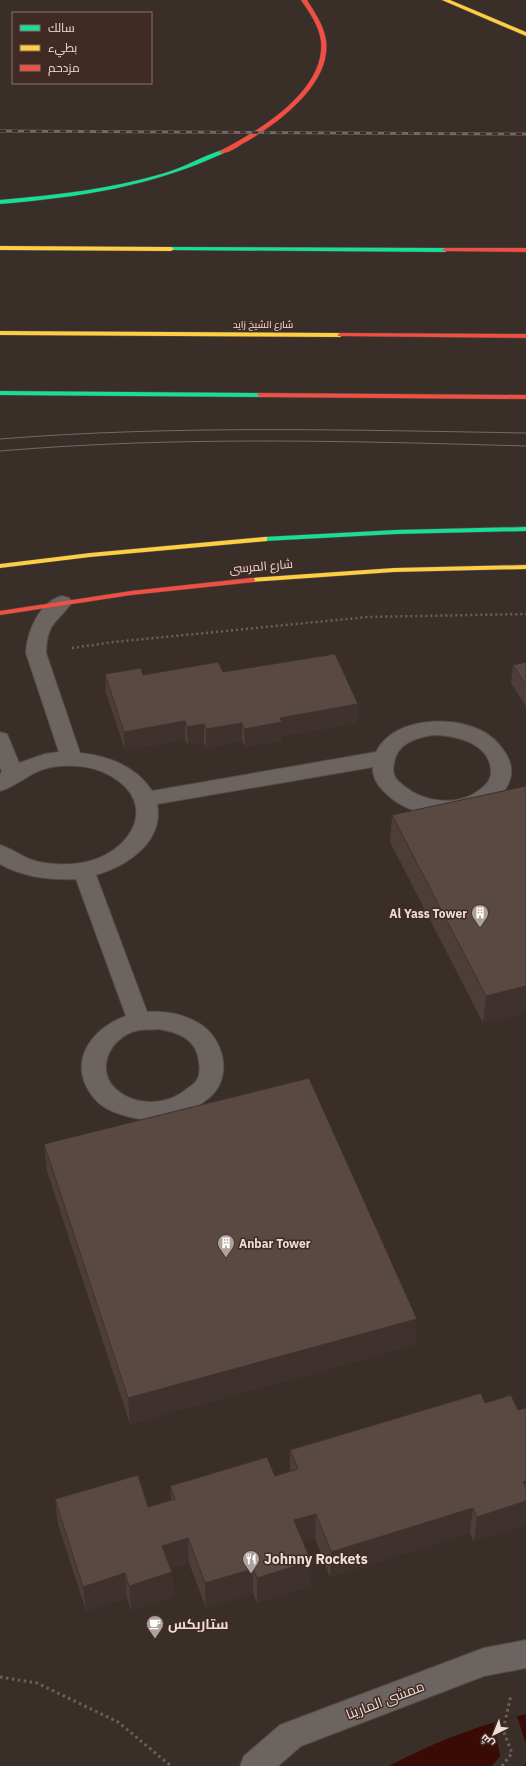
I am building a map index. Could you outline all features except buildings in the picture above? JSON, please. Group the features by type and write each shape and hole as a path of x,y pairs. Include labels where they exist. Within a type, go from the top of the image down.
{"main road":[{"path":"0,202 79,194 122,186 162,176 199,163 231,149 260,133 283,116 301,97 314,80 322,63 324,45 321,28 313,11 304,0"},
{"path":"445,0 526,34"},
{"path":"0,248 526,250"},
{"name":"شارع الشيخ زايد","path":"0,333 526,336"},
{"path":"0,393 526,397"},
{"path":"0,566 120,552 282,537 392,531 526,529"},
{"name":"شارع المرسى","path":"0,613 62,602 161,588 260,578 359,571 526,566"}],"street":[{"path":"62,602 50,613 41,625 36,639 36,653 72,759"},
{"path":"433,728 452,729 469,733 484,741 495,752 501,764 501,776 495,788 484,798 468,805 450,808 431,807 413,802 398,794 387,783 382,770 383,758 389,746 401,737 415,730 433,728"},
{"path":"0,739 7,779 31,766 44,762 72,759 97,762 119,771 136,783 146,799 148,817 142,835 129,850 109,863 84,871 57,873 32,869 10,860 0,852"},
{"path":"146,799 383,758"},
{"path":"84,871 139,1022"},
{"path":"158,1020 177,1024 194,1031 205,1043 212,1057 212,1072 205,1086 192,1098 175,1107 156,1111 136,1110 118,1104 104,1093 95,1080 93,1065 96,1050 106,1038 121,1027 139,1022 158,1020"},
{"name":"ممشى المارينا","path":"255,1766 291,1735 484,1662 522,1655"}],"path":[{"path":"36,653 114,642 367,617 526,614"},
{"path":"502,1766 512,1754 503,1730 522,1655"},
{"path":"0,1677 37,1683 118,1722 171,1766"}],"shaded area":[{"path":"526,1714 526,1766 389,1766 422,1750 473,1729"}],"pier":[{"path":"517,1716 526,1744 526,1764 524,1766 492,1766 500,1756 494,1723"}],"tram line":[{"path":"0,439 197,430 526,433"},
{"path":"0,451 132,443 263,441 328,441 526,446"}],"railway":[{"path":"0,131 526,134"}],"traffic: fast":[{"path":"0,202 57,197 142,182 196,164 222,152"},
{"path":"171,249 445,250"},
{"path":"0,393 261,395"},
{"path":"264,539 396,532 526,529"}],"traffic: slow":[{"path":"445,0 526,34"},
{"path":"0,248 171,249"},
{"path":"0,333 340,335"},
{"path":"0,566 90,555 264,539"},
{"path":"251,580 394,570 526,567"}],"traffic: jam":[{"path":"222,152 242,142 279,117 295,102 315,77 321,65 324,53 323,41 320,28 314,15 304,0"},
{"path":"445,250 526,250"},
{"path":"340,335 526,336"},
{"path":"261,395 526,397"},
{"path":"0,613 131,593 251,580"}],"place":[{"name":"Al Yass Tower","path":"480,928"},
{"name":"Anbar Tower","path":"226,1258"},
{"name":"Johnny Rockets","path":"251,1574"},
{"name":"ستاربكس","path":"155,1639"}]}
